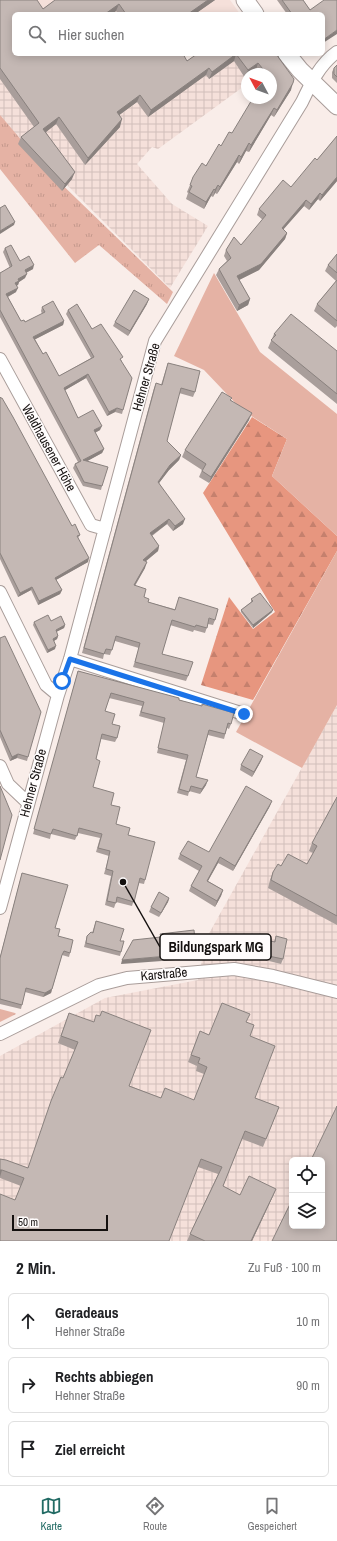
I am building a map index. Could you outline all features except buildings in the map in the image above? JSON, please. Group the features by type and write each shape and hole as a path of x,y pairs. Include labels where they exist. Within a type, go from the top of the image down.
{"street":[{"path":"245,0 254,12"},
{"name":"Hehner Straße","path":"0,908 58,695 70,659 155,341 302,102 322,65 337,52"},
{"path":"289,56 337,106"},
{"name":"Waldhausener Höhe","path":"0,359 91,525 105,529"},
{"path":"0,592 46,685 58,695"},
{"path":"70,659 244,714"},
{"path":"0,766 8,784 28,803"},
{"name":"Karstraße","path":"0,1034 99,985 127,978 234,969 273,976 337,992"}],"shaded area":[{"path":"0,0 12,12 12,56 17,56 115,118 202,56 268,56 263,68 241,68 241,88 158,149 152,147 137,164 172,204 208,226 170,288 0,118"},
{"path":"31,0 230,0 239,12 40,12"},
{"path":"337,705 337,1241 0,1241 0,1056 105,998 198,980 202,960 202,946"}],"green space":[{"path":"0,115 47,170 173,292 167,304 99,245 75,263 0,169"},
{"path":"214,273 260,352 337,414 337,536 272,476 287,439 242,410 204,370 174,356"},
{"path":"252,417 287,439 272,476 337,536 337,551 253,700 201,685 229,597 253,629 275,612 203,493"},
{"path":"337,551 337,705 302,768 236,732"},
{"path":"0,1009 15,1013 16,1014 0,1022"}],"place":[{"name":"Bildungspark MG","path":"123,882"}],"route":[{"path":"62,681 70,659 244,714"}]}
